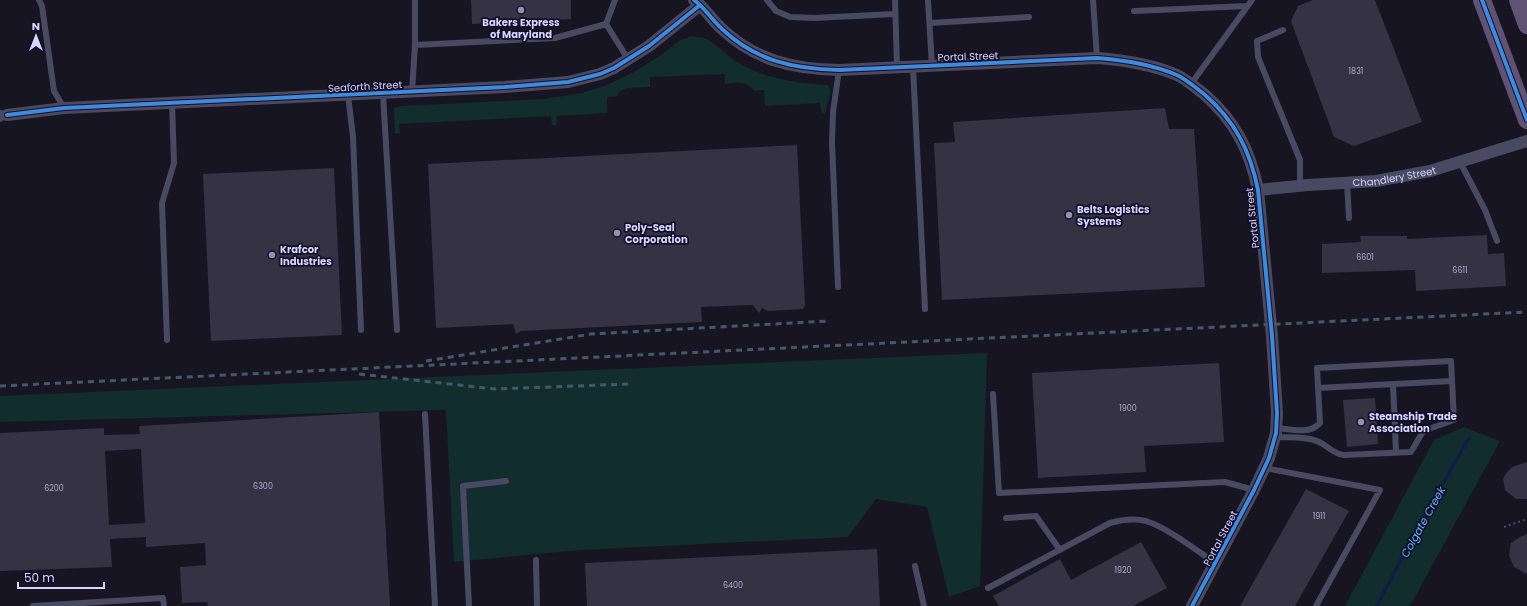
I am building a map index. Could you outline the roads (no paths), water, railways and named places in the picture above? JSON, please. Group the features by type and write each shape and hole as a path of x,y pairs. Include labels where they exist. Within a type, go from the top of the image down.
{"main road":[{"path":"1482,0 1527,120"},
{"path":"1518,0 1527,25"}],"street":[{"name":"Seaforth Street","path":"2,116 64,108 384,94 568,82 600,74 614,68 649,46 698,2"},
{"name":"Portal Street","path":"698,2 722,29 738,42 759,55 776,62 797,67 839,70 1097,58 1144,64 1178,76 1192,84 1215,104 1230,120 1242,140 1252,163 1258,190 1272,336 1277,413 1276,433 1272,450 1265,468 1192,606"},
{"name":"Chandlery Street","path":"1258,190 1300,185 1376,181 1430,172 1527,141"}],"lane":[{"path":"39,0 42,6 54,91 64,108"},
{"path":"412,92 415,45 415,0"},
{"path":"606,24 615,0"},
{"path":"768,0 776,10 790,17 814,18 895,14"},
{"path":"895,0 897,68"},
{"path":"928,0 932,66"},
{"path":"1093,0 1097,58"},
{"path":"1192,84 1252,0"},
{"path":"1134,11 1247,6"},
{"path":"930,23 1029,17"},
{"path":"415,45 555,38 606,24"},
{"path":"606,24 628,59"},
{"path":"1283,30 1257,41 1258,57 1300,160 1300,185"},
{"path":"913,67 925,309"},
{"path":"838,287 832,142 839,70"},
{"path":"384,94 397,330"},
{"path":"348,95 353,137 361,330"},
{"path":"167,340 162,204 174,163 172,103"},
{"path":"1460,162 1485,210 1497,241"},
{"path":"1347,182 1349,218"},
{"path":"1451,361 1454,420 1426,430 1422,433 1411,452 1344,455 1335,453 1321,443 1312,439 1276,433 1311,430 1317,427 1320,423 1317,368 1451,361"},
{"path":"1318,388 1452,381"},
{"path":"1393,384 1396,452"},
{"path":"994,394 999,493 1225,482 1254,490"},
{"path":"425,414 435,606"},
{"path":"1265,468 1380,490 1316,606"},
{"path":"469,606 463,486 506,481"},
{"path":"1006,518 1036,516 1060,550"},
{"path":"988,588 1110,523 1121,520 1146,521 1164,530 1215,563"},
{"path":"536,560 537,606"},
{"path":"915,566 924,606"},
{"path":"33,606 109,604 163,598 164,606"}],"waterway":[{"name":"Colgate Creek","path":"1377,606 1419,525 1469,438"}],"railway":[{"path":"0,386 1527,312"},
{"path":"426,361 591,334 828,321"},
{"path":"359,374 495,389 629,384"}],"place":[{"name":"Bakers Express of Maryland","path":"521,10"},
{"name":"Belts Logistics Systems","path":"1069,215"},
{"name":"Poly-Seal Corporation","path":"617,233"},
{"name":"Krafcor Industries","path":"272,255"},
{"name":"Steamship Trade Association","path":"1361,422"}]}
